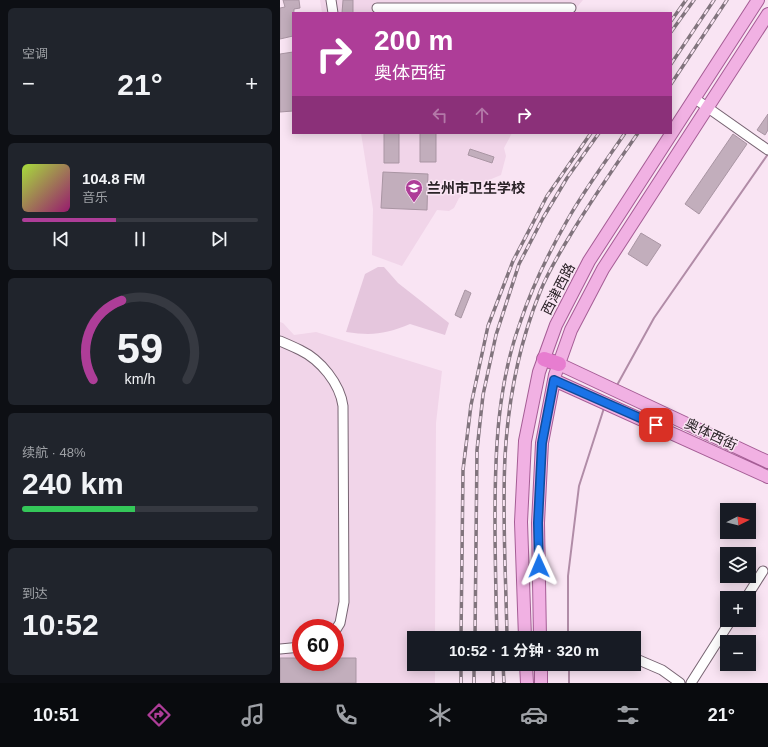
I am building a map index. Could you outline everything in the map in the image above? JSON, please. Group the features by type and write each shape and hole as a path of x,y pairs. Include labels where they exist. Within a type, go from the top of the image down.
{"highway":[{"path":"544,359 559,364"}],"main road":[{"name":"西津西路","path":"672,132 758,0"},
{"path":"540,631 538,523 542,443 554,380 571,330 603,269 768,14"},
{"name":"西津西路","path":"525,631 521,522 525,441 539,372 556,325 589,261 671,134"},
{"name":"奥体西街","path":"559,364 768,462"},
{"name":"奥体西街","path":"554,380 768,477"},
{"path":"526,671 526,683"},
{"path":"541,671 541,683"}],"lane":[{"path":"331,0 333,12"},
{"path":"377,8 444,10 537,4 571,8"},
{"path":"694,98 764,148"},
{"path":"280,341 302,351 322,367 334,380 342,397 344,602 341,619"},
{"path":"751,591 764,571"},
{"path":"691,683 727,627"},
{"path":"280,650 292,648"},
{"path":"641,661 662,670 680,683"}],"shaded area":[{"path":"320,0 583,0 573,12 322,12"},
{"name":"兰州市卫生学校","path":"361,134 511,134 504,148 506,156 501,175 477,185 459,198 454,208 449,211 437,210 402,266 372,255 373,209"},
{"path":"378,267 384,267 398,283 449,323 445,335 410,324 386,332 372,334 346,332 365,274"},
{"path":"280,322 283,323 294,335 316,332 442,371 436,423 435,631 407,631 407,671 435,671 435,683 280,683"}],"building":[{"path":"283,0 299,0 300,8 294,9 294,12 292,12 292,36 280,39 280,8 285,7"},
{"path":"343,0 353,0 353,12 342,12"},
{"path":"292,52 292,111 280,112 280,54"},
{"path":"768,114 768,130 765,135 757,130"},
{"path":"384,134 399,134 399,163 384,163"},
{"path":"420,134 436,134 436,162 420,162"},
{"path":"733,134 747,144 699,214 685,204"},
{"path":"470,149 494,157 492,163 468,155"},
{"path":"383,172 428,174 427,210 381,208"},
{"path":"641,233 661,245 647,266 628,254"},
{"path":"465,290 471,293 461,318 455,315"},
{"path":"280,658 292,658 292,671 344,671 344,658 356,658 356,683 280,683"}],"waterway":[{"path":"616,387 654,318 768,154"},
{"path":"568,631 568,576 579,486 604,408"},
{"path":"569,671 569,683"}],"railway":[{"path":"672,20 686,0"},
{"path":"672,31 694,0"},
{"path":"672,63 714,0"},
{"path":"672,82 727,0"},
{"path":"461,631 463,470 471,405 488,326 513,261 547,196 590,134"},
{"path":"475,631 477,450 483,395 496,335 519,264 543,218 567,178 598,134"},
{"path":"497,631 495,520 497,445 502,396 512,347 530,296 554,244 581,197 624,134"},
{"path":"507,631 504,525 505,457 512,394 520,353 540,292 550,270 587,208 637,134"},
{"path":"461,671 461,683"},
{"path":"474,671 474,683"},
{"path":"493,671 493,683"},
{"path":"503,671 504,683"}],"place":[{"name":"兰州市卫生学校","path":"414,203"}],"route":[{"path":"539,566 538,523 542,443 554,380 656,425"}]}
